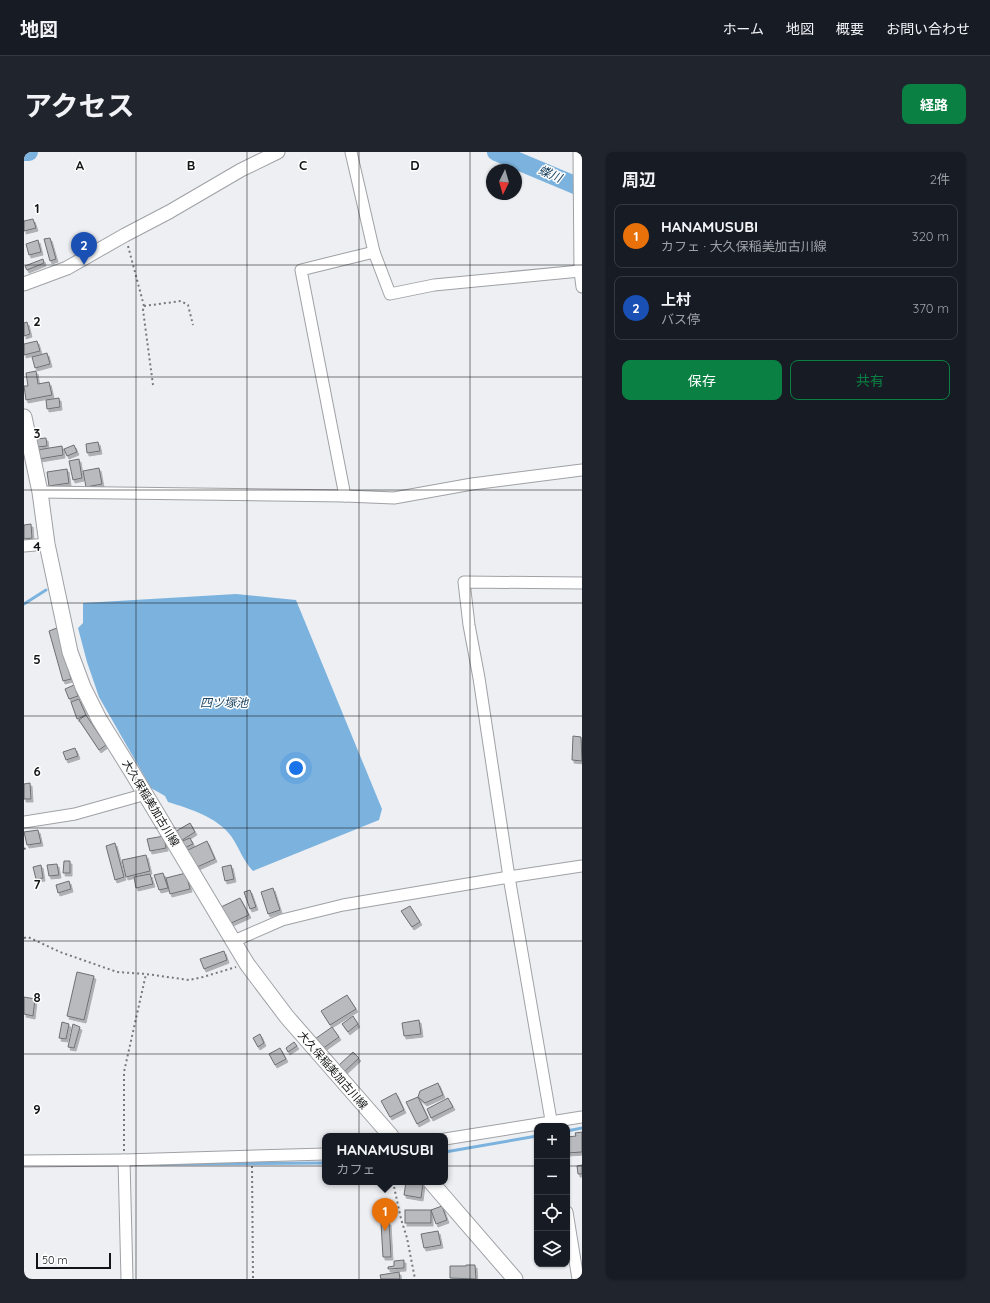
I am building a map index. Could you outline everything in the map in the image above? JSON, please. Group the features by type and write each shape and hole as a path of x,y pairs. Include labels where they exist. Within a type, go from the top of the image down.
{"main road":[{"name":"大久保稲美加古川線","path":"24,417 40,492 47,544 70,652 83,687 99,720 146,794 247,964 288,1017 388,1133"},
{"path":"434,1185 516,1279"}],"street":[{"path":"24,284 67,268 169,212 241,170 278,152"},
{"path":"351,152 374,252 390,294 434,285 580,271"},
{"path":"579,152 580,271 582,287"},
{"path":"345,496 301,270 374,252"},
{"path":"40,492 394,498 472,484 582,470"},
{"path":"24,546 47,544"},
{"path":"552,1123 509,877 464,582 582,583"},
{"path":"24,822 75,814 146,794"},
{"path":"234,941 282,920 343,905 582,866"},
{"path":"556,1123 582,1117"},
{"path":"448,1139 534,1127"},
{"path":"24,1161 124,1160 322,1154"},
{"path":"124,1160 127,1279"},
{"path":"570,1230 578,1279"}],"path":[{"path":"125,235 144,306 143,310 153,385"},
{"path":"144,306 181,301 188,305 193,325"},
{"path":"24,848 27,851"},
{"path":"24,938 28,937 60,952 117,972 146,974 189,980 247,964"},
{"path":"124,1160 124,1072 146,974"},
{"path":"252,1156 253,1279"},
{"path":"395,1185 401,1219 408,1238 415,1279"}],"water":[{"name":"四ツ塚池","path":"236,594 296,600 382,809 379,820 253,871 246,863 231,836 225,829 202,814 168,802 165,796 151,788 99,697 87,662 78,628 83,623 83,603"}],"building":[{"path":"33,219 36,228 24,231 24,221"},
{"path":"50,238 56,259 50,261 44,239"},
{"path":"38,240 41,252 29,255 26,244"},
{"path":"43,259 44,263 27,270 25,266"},
{"path":"27,322 30,334 24,336 24,323"},
{"path":"37,341 40,351 24,355 24,344"},
{"path":"47,353 50,364 35,368 32,357"},
{"path":"36,371 38,384 49,382 52,395 26,400 24,386 28,386 26,373"},
{"path":"59,398 60,407 47,409 46,400"},
{"path":"46,438 47,446 37,447 36,439"},
{"path":"98,442 100,451 87,453 86,444"},
{"path":"74,445 77,452 67,456 64,449"},
{"path":"62,446 63,455 39,459 37,450"},
{"path":"79,459 82,478 73,480 69,461"},
{"path":"99,468 102,484 86,487 83,471"},
{"path":"67,469 69,483 49,486 47,472"},
{"path":"31,524 32,538 24,539 24,525"},
{"path":"57,628 71,679 63,681 49,631"},
{"path":"74,685 78,696 69,699 65,689"},
{"path":"79,699 86,715 77,719 71,702"},
{"path":"86,715 106,745 99,750 79,720"},
{"path":"573,736 581,737 582,761 572,760"},
{"path":"75,748 78,756 66,760 63,752"},
{"path":"30,783 31,799 24,799 24,784"},
{"path":"190,823 195,832 179,842 173,833"},
{"path":"38,830 41,843 27,845 24,832"},
{"path":"164,836 166,848 150,851 147,839"},
{"path":"190,838 193,844 184,848 180,842"},
{"path":"207,841 215,859 195,868 186,851"},
{"path":"115,843 124,877 115,880 106,846"},
{"path":"146,855 150,871 126,877 122,860"},
{"path":"64,861 70,861 70,873 63,873"},
{"path":"57,864 59,875 49,876 47,865"},
{"path":"41,865 43,878 36,879 33,867"},
{"path":"231,865 234,879 225,881 222,867"},
{"path":"163,873 168,888 159,890 154,875"},
{"path":"186,873 190,889 170,894 166,878"},
{"path":"150,874 153,884 136,888 134,877"},
{"path":"69,881 71,889 58,893 56,885"},
{"path":"273,888 280,910 268,914 261,892"},
{"path":"250,890 256,907 250,909 244,892"},
{"path":"240,898 249,915 229,924 221,907"},
{"path":"410,906 420,922 412,927 401,911"},
{"path":"224,951 227,960 204,969 200,959"},
{"path":"77,972 94,976 84,1020 67,1016"},
{"path":"347,995 356,1009 330,1025 321,1011"},
{"path":"24,997 35,999 33,1016 24,1014"},
{"path":"353,1016 358,1024 348,1032 342,1024"},
{"path":"419,1020 421,1034 404,1036 402,1023"},
{"path":"62,1022 69,1024 66,1039 59,1038"},
{"path":"73,1024 80,1027 74,1048 68,1047"},
{"path":"332,1027 339,1037 322,1049 315,1039"},
{"path":"260,1034 264,1043 258,1047 253,1038"},
{"path":"294,1042 297,1046 288,1052 286,1048"},
{"path":"280,1048 286,1059 275,1065 269,1054"},
{"path":"353,1052 359,1058 343,1073 337,1067"},
{"path":"438,1083 443,1095 425,1103 418,1097 420,1091"},
{"path":"396,1093 404,1110 390,1117 381,1101"},
{"path":"418,1097 428,1118 417,1124 406,1102"},
{"path":"448,1098 453,1107 431,1118 427,1109"},
{"path":"582,1132 582,1152 570,1153 570,1137 576,1136 575,1133"},
{"path":"582,1165 582,1174 578,1174 577,1166"},
{"path":"406,1185 423,1185 421,1198 404,1195"},
{"path":"442,1206 447,1220 436,1224 431,1210"},
{"path":"405,1210 431,1210 431,1223 405,1223"},
{"path":"389,1222 391,1257 383,1257 381,1223"},
{"path":"438,1231 441,1245 424,1248 421,1234"},
{"path":"404,1260 404,1268 388,1269 388,1267 394,1266 394,1261"},
{"path":"475,1265 476,1279 450,1278 450,1266"},
{"path":"399,1272 400,1279 381,1279 380,1275"}],"waterway":[{"name":"蝶川","path":"24,152 29,152"},
{"name":"蝶川","path":"496,152 582,188"},
{"path":"24,604 46,590"},
{"path":"570,1130 582,1128"},
{"path":"448,1151 534,1137"},
{"path":"160,1164 322,1163"}],"place":[{"name":"上村","path":"84,265"},
{"name":"HANAMUSUBI","path":"385,1231"}]}
